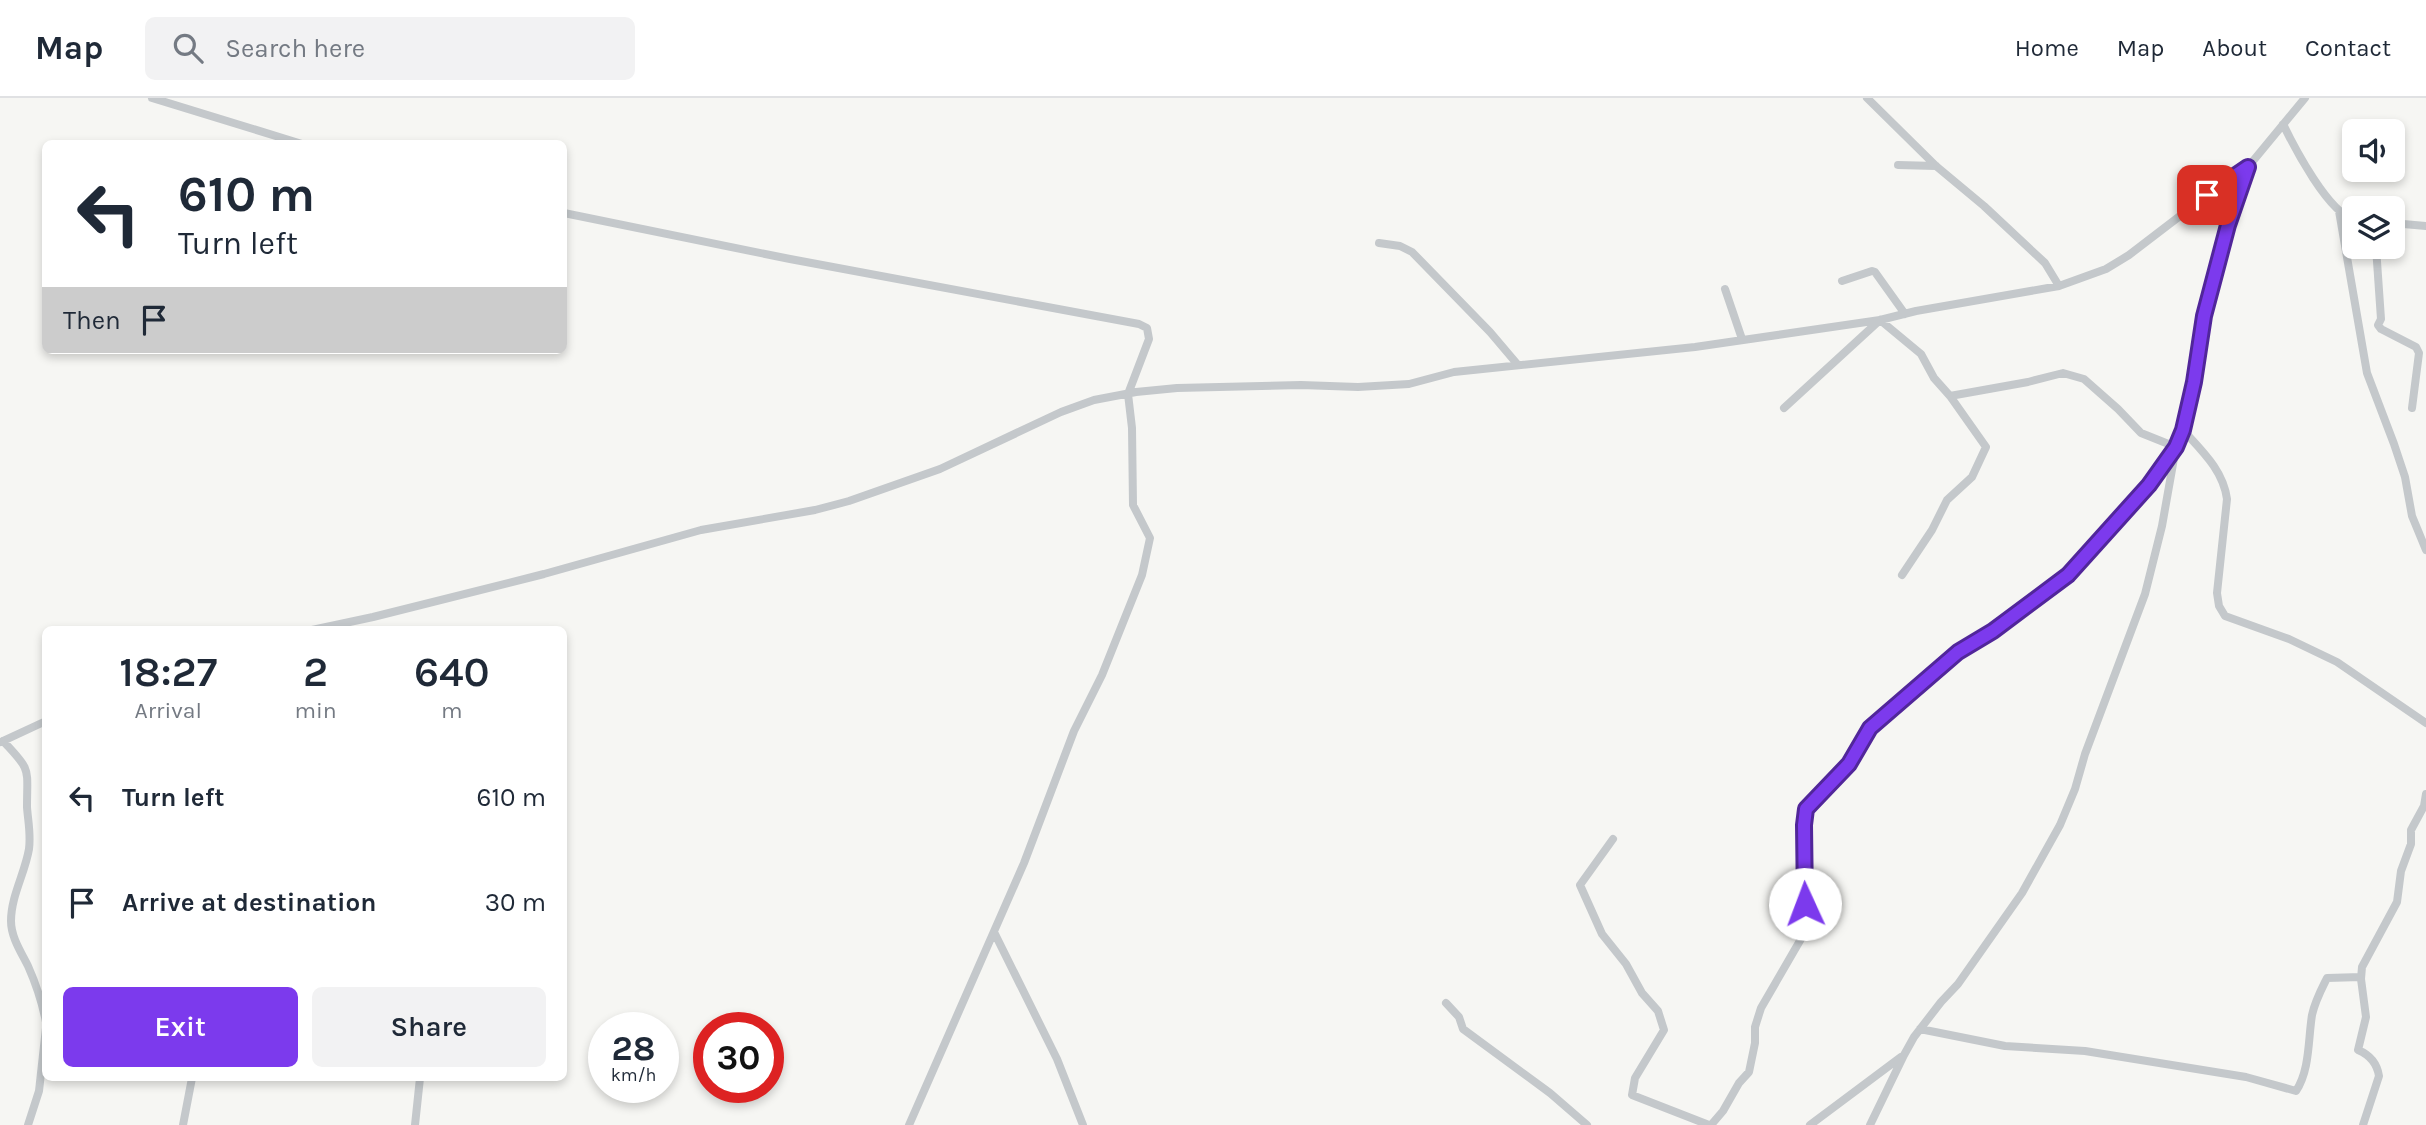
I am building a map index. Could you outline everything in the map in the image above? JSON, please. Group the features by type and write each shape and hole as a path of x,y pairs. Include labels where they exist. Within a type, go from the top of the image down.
{"street":[{"path":"152,98 289,140"},
{"path":"1867,98 1936,166 2045,263 2059,286"},
{"path":"332,626 544,574 701,530 815,510 849,501 940,469 1061,412 1094,400 1177,388 1409,384 1454,372 1543,365 1695,347 1880,320 2059,286 2106,269 2129,255 2248,167 2305,98"},
{"path":"2283,124 2298,156 2342,214"},
{"path":"1898,165 1936,166"},
{"path":"1870,1125 1904,1055 1920,1029 1958,984 2022,894 2060,825 2075,789 2145,594 2162,526 2176,447 2183,430 2204,316 2228,225 2248,167"},
{"path":"2339,211 2367,373 2394,444 2405,477 2412,516 2426,550"},
{"path":"567,214 790,259 1139,324 1147,328 1149,339 1128,394 1132,428 1133,505 1150,538 1142,575 1102,675 1074,731 1024,863 909,1125"},
{"path":"2405,224 2426,226"},
{"path":"1379,243 1400,246 1412,252 1490,332 1518,365"},
{"path":"2377,259 2381,319 2378,325 2416,347 2419,352 2412,408"},
{"path":"1842,281 1875,272 1905,314"},
{"path":"1725,289 1742,339"},
{"path":"1880,320 1921,354 1934,377 1986,447 1972,477 1947,500 1932,530 1902,575"},
{"path":"1784,408 1880,320"},
{"path":"1950,396 2028,383 2063,373 2084,379 2141,433 2176,447"},
{"path":"2183,430 2208,457 2225,486 2227,499 2217,593 2219,606 2225,616 2289,639 2337,662 2426,723"},
{"path":"1613,839 1580,885 1602,934 1626,964 1642,993 1658,1011 1664,1030 1635,1077 1632,1095 1710,1125 1723,1111 1739,1083 1749,1072 1755,1043 1755,1027 1761,1008 1805,932 1806,809 1849,764 1870,728 1958,652 1993,631 2068,575 2149,485 2176,447"},
{"path":"370,626 373,618"},
{"path":"42,724 1,742 24,763 28,771 27,805 31,832 29,851 11,922 12,934 42,1001"},
{"path":"2363,1125 2379,1076 2373,1060 2358,1050 2366,1017 2362,967 2397,902 2401,871 2412,844 2411,830 2424,806 2426,794"},
{"path":"994,932 1057,1059 1083,1125"},
{"path":"1920,1029 2005,1046 2085,1051 2246,1077 2296,1091 2304,1079 2312,1015 2327,978 2361,977"},
{"path":"1446,1003 1460,1017 1462,1029 1550,1093 1587,1125"},
{"path":"1810,1125 1904,1055"},
{"path":"28,1125 39,1091 42,1064"},
{"path":"183,1125 191,1081"},
{"path":"415,1125 420,1081"}],"route":[{"path":"1805,904 1806,809 1849,764 1870,728 1958,652 1993,631 2068,575 2149,485 2176,447 2183,430 2194,382 2204,316 2228,225 2248,167 2207,195"}]}
